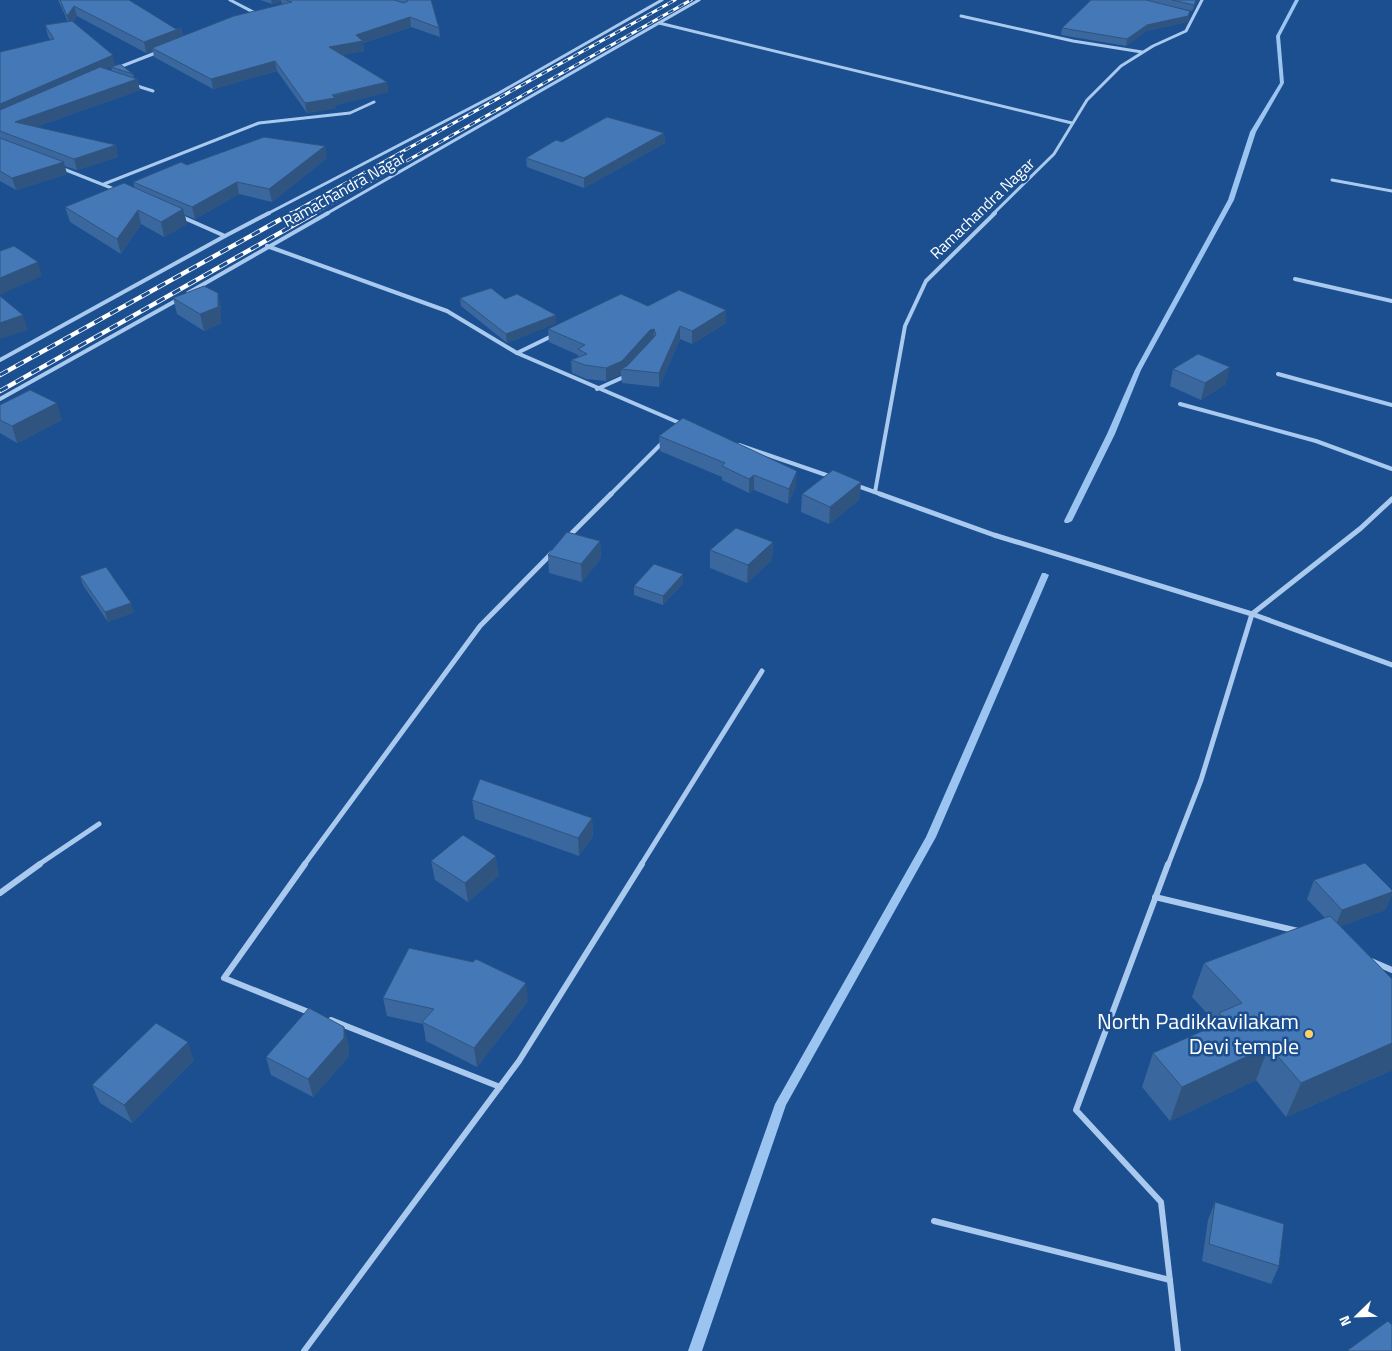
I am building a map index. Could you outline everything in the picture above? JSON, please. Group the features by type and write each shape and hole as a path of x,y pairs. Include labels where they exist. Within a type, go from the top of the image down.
{"street":[{"path":"230,0 257,14"},
{"path":"0,360 225,236 499,93 662,0"},
{"name":"Ramachandra Nagar","path":"0,399 168,306 267,246 699,0"},
{"name":"Ramachandra Nagar","path":"875,492 905,326 926,281 1054,154 1088,100 1121,66 1143,52 1186,31 1202,0"},
{"path":"248,17 266,10"},
{"path":"1185,12 1194,14"},
{"path":"962,16 1143,52"},
{"path":"658,23 1072,123"},
{"path":"114,69 159,52"},
{"path":"128,83 153,91"},
{"path":"104,184 259,123 350,113 374,102"},
{"path":"52,165 121,192"},
{"path":"1332,180 1392,191"},
{"path":"173,214 225,236"},
{"path":"267,246 447,311 517,353 596,389 691,428"},
{"path":"1295,279 1392,301"},
{"path":"517,353 559,333"},
{"path":"596,389 617,382 631,370"},
{"path":"1278,374 1392,404"},
{"path":"1180,404 1316,441 1392,469"},
{"path":"674,431 681,424"},
{"path":"564,541 668,438"},
{"path":"737,444 838,480"},
{"path":"848,483 994,535 1252,614 1392,666"},
{"path":"1178,1351 1161,1202 1076,1110 1201,780 1252,614 1361,528 1392,499"},
{"path":"316,1015 224,978 287,888 480,626 557,548"},
{"path":"304,1351 500,1087 762,671"},
{"path":"0,893 10,884 99,824"},
{"path":"1156,897 1301,932"},
{"path":"1365,958 1392,970"},
{"path":"325,1018 500,1087"},
{"path":"934,1221 1170,1280"}],"building":[{"path":"60,0 129,0 176,29 181,28 144,42 74,6 67,16"},
{"path":"286,0 394,0 404,3 407,0 431,0 439,28 410,17 356,35 363,41 329,47 387,82 332,95 335,98 305,103 275,61 211,79 152,48 234,16 292,2"},
{"path":"1091,0 1146,0 1190,11 1188,16 1147,25 1127,39 1062,28"},
{"path":"1172,0 1196,0 1194,5"},
{"path":"72,21 113,55 0,104 0,52 54,39 45,25"},
{"path":"120,64 133,74 111,67"},
{"path":"100,67 137,79 15,122 116,145 74,159 0,131 0,110"},
{"path":"607,117 664,133 584,178 526,158 556,140 562,142"},
{"path":"264,137 325,146 269,189 237,182 192,207 133,182 181,162 187,165"},
{"path":"0,138 64,162 12,178 0,171"},
{"path":"124,183 183,209 161,222 138,210 117,239 65,207"},
{"path":"14,246 38,262 0,278 0,251"},
{"path":"204,286 218,293 218,307 200,314 173,298"},
{"path":"491,288 505,299 517,294 556,315 506,334 460,298"},
{"path":"679,290 726,310 692,331 680,326 659,373 621,369 627,366 656,335 654,329 650,330 622,361 606,368 585,365 571,360 587,354 578,349 585,345 548,329 621,294 648,306"},
{"path":"0,296 23,315 0,323"},
{"path":"1198,354 1230,367 1205,383 1173,369"},
{"path":"30,390 57,403 12,426 0,420 0,405"},
{"path":"683,418 797,471 789,489 754,475 749,479 722,466 725,463 659,436"},
{"path":"833,470 861,482 830,507 802,494"},
{"path":"736,528 773,542 748,565 710,550"},
{"path":"567,532 600,541 581,564 548,555"},
{"path":"654,564 683,574 663,596 634,586"},
{"path":"106,567 131,603 105,612 80,576"},
{"path":"480,779 592,818 578,838 472,800"},
{"path":"463,835 496,856 465,883 431,861"},
{"path":"1365,863 1392,892 1342,910 1314,880"},
{"name":"North Padikkavilakam Devi temple","path":"1330,916 1392,979 1392,1043 1301,1083 1269,1046 1182,1087 1153,1053 1225,1021 1219,1013 1242,1003 1204,963"},
{"path":"409,948 473,962 476,959 526,983 474,1048 422,1022 434,1009 383,998"},
{"path":"309,1008 344,1027 344,1038 308,1079 266,1057"},
{"path":"156,1023 188,1042 124,1105 92,1085"},
{"path":"1215,1202 1284,1224 1279,1266 1209,1244"},
{"path":"1388,1321 1392,1325 1392,1351 1348,1350"}],"waterway":[{"path":"1068,521 1111,434 1138,370 1231,200 1253,132 1282,83 1278,36 1297,0"},
{"path":"695,1351 781,1104 931,837 1045,575"}],"railway":[{"path":"290,214 675,0"},
{"path":"313,214 691,0"},
{"path":"0,375 292,213"},
{"path":"0,391 315,213"}],"place":[{"name":"North Padikkavilakam Devi temple","path":"1309,1034"}]}
